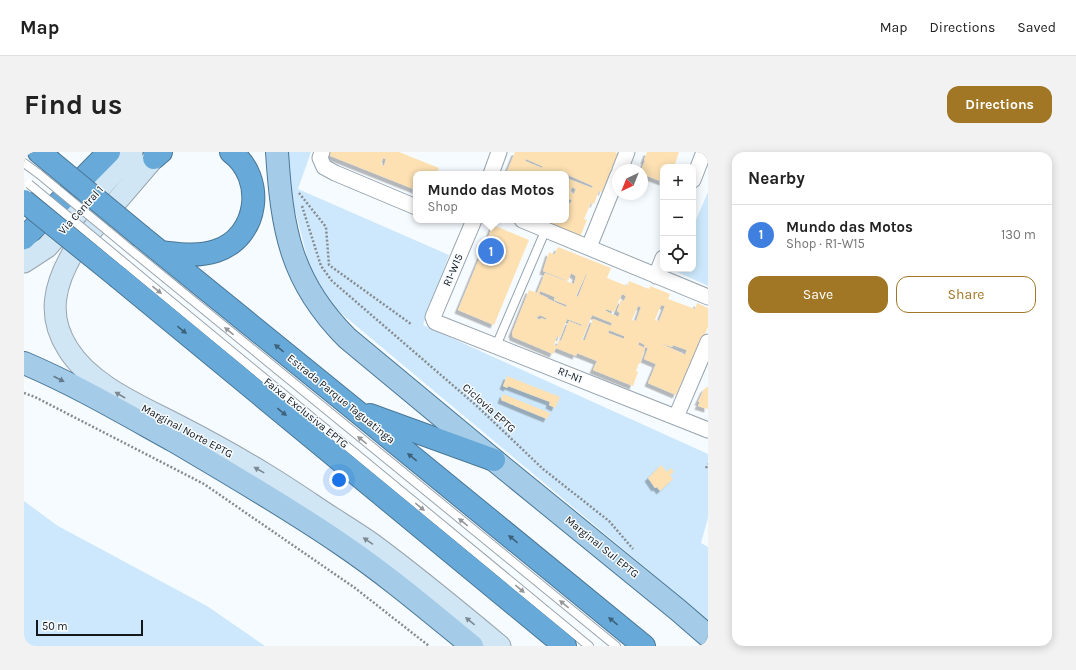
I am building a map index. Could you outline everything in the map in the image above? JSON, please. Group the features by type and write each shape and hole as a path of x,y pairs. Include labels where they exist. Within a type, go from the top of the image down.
{"highway":[{"path":"24,238 109,152"},
{"path":"161,252 192,255 217,251 229,245 238,237 246,226 251,215 254,202 253,189 250,177 244,165 231,152"},
{"name":"Estrada Parque Taguatinga","path":"43,162 139,246 161,252 644,646"},
{"path":"26,188 123,272 565,646"},
{"path":"354,409 494,460"}],"main road":[{"name":"Via Central 1","path":"24,262 47,247 132,152"},
{"name":"Marginal Sul EPTG","path":"277,152 283,212 289,243 297,268 306,286 331,321 347,338 708,636"},
{"name":"Marginal Norte EPTG","path":"158,154 74,251 64,268 54,306 56,322 61,338 68,351 95,380 136,404 204,439 266,474 370,543 500,646"},
{"name":"Marginal Norte EPTG","path":"24,363 87,394 158,432 238,478 341,544 382,574 472,646"}],"street":[{"path":"322,152 320,158 324,167 413,206"},
{"path":"622,164 627,152"},
{"path":"696,172 704,152"},
{"path":"493,171 497,153"},
{"path":"589,246 612,189"},
{"name":"R1-W15","path":"433,320 473,223"},
{"path":"530,223 589,246 708,297"},
{"path":"656,276 660,266"},
{"name":"R1-N1","path":"433,320 708,430"},
{"path":"676,418 708,342"}],"lane":[{"path":"24,163 43,162"},
{"path":"496,346 546,229"},
{"name":"Faixa Exclusiva EPTG","path":"139,246 616,646"},
{"name":"Faixa Exclusiva EPTG","path":"123,272 589,646"}],"path":[{"path":"299,197 296,190 326,227 329,265 411,324"},
{"name":"Ciclovia EPTG","path":"301,205 320,266 332,281 478,407 543,469 609,521 638,554"},
{"path":"24,393 35,397 204,484 355,588 428,646"},
{"path":"706,468 708,464"}],"shaded area":[{"path":"284,152 311,152 298,189 449,255 423,325 708,454 708,518 701,543 708,547 708,620 330,304 310,268 283,164"},
{"path":"708,192 708,286 677,272 696,272 696,220"},
{"path":"24,501 58,526 207,606 265,646 24,646"}],"building":[{"path":"330,152 399,152 439,168 438,171 413,171 413,189 328,155","holes":["383,158 386,159 384,166 381,164"]},
{"path":"515,152 615,152 618,154 614,164 612,164 612,168 602,192 599,191 594,204 591,203 584,219 587,220 580,237 544,223 569,223 569,204 572,200 569,199 569,179 592,188 593,186 569,175 569,171 507,171","holes":["526,159 542,166 542,168 525,161","572,187 576,189 574,194 570,192"]},
{"path":"647,152 679,152 675,164 660,164 660,181 648,176 648,164 644,164"},
{"path":"493,225 529,240 494,325 458,310"},
{"path":"558,247 611,268 607,278 627,286 629,281 649,289 650,286 670,294 668,299 695,309 697,303 708,308 708,327 687,377 685,376 676,395 648,383 656,364 644,359 648,348 644,347 645,345 639,342 638,345 645,348 636,371 638,372 633,386 593,370 597,361 577,353 576,356 556,348 553,354 513,337 512,333 529,290 537,293 545,273 574,284 576,276 571,273 568,281 543,271 549,252 554,255","holes":["587,274 578,297 576,296","540,291 555,297 554,300 567,305 566,307 539,294","622,294 626,296 624,301 621,300 617,311 620,313 618,317 606,311 606,309 614,312","661,305 665,306 659,321 655,320","638,306 641,307 636,321 632,320","540,315 546,318 546,320 541,318 540,320 536,318","592,315 612,323 611,326 593,319 585,340 582,340","567,319 583,325 581,326 569,321 561,341 559,340 557,346 554,345 557,336 560,338","609,330 624,336 624,339 608,333","660,343 672,347 673,345 687,350 685,355"]},
{"path":"507,376 560,397 555,408 549,405 550,402 508,386 507,388 503,386"},
{"path":"706,387 708,387 707,409 698,406 700,402 698,402"},
{"path":"503,394 550,413 547,419 501,400"},
{"path":"661,465 667,472 671,468 674,472 670,475 673,479 660,491 657,487 655,488 648,478"}],"place":[{"name":"Mundo das Motos","path":"491,251"}]}
